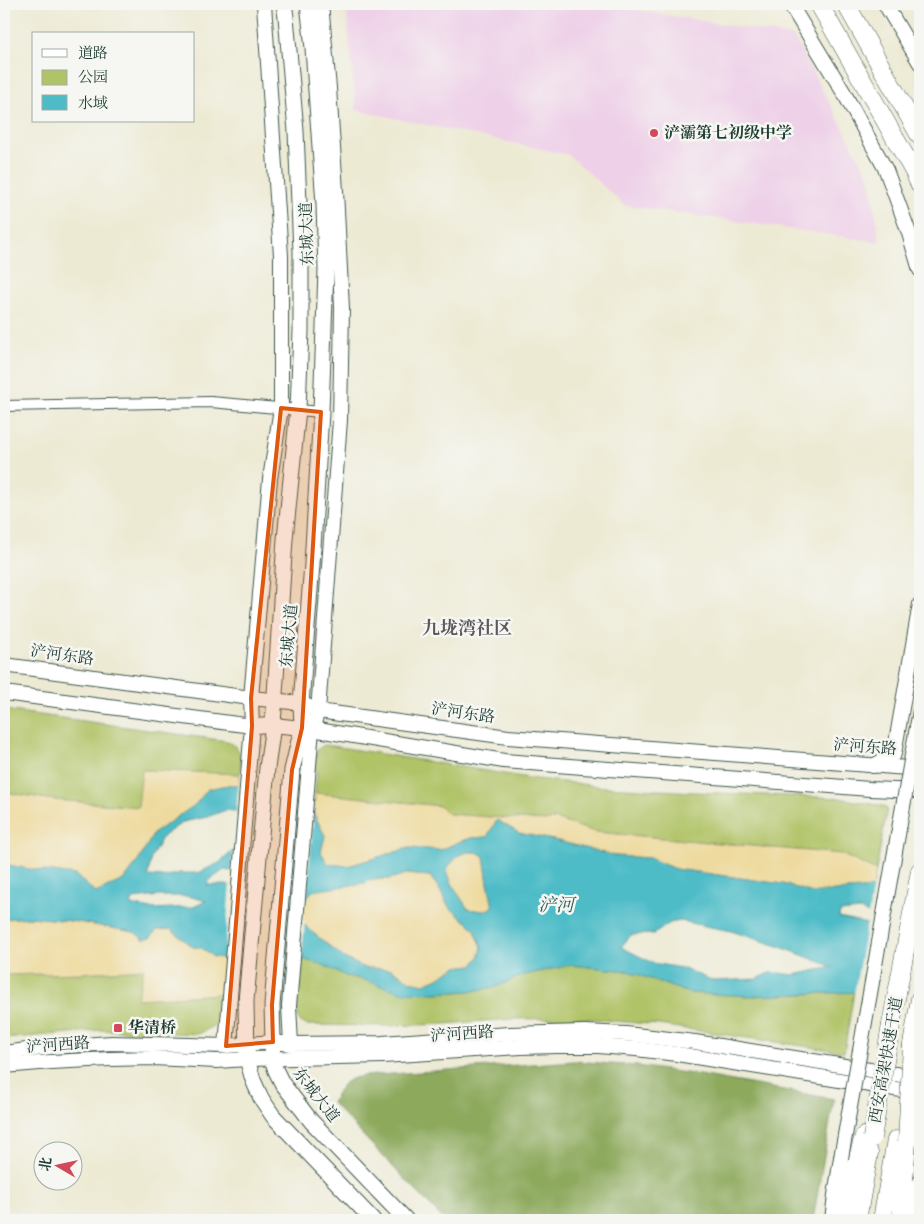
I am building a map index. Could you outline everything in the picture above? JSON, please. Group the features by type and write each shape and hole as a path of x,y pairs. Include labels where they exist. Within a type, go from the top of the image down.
{"highway":[{"path":"819,4 920,185"},
{"path":"846,4 920,136"},
{"name":"西安高架快速干道","path":"857,1220 868,1137 920,870"},
{"name":"西安高架快速干道","path":"882,1220 902,1141 912,1046 920,999"},
{"path":"840,1220 868,1137"},
{"path":"902,1141 902,1220"}],"main road":[{"path":"226,1046 252,726 251,698 270,479 281,408 281,256 264,4"},
{"name":"东城大道","path":"284,4 296,131 301,252 301,330 298,409 285,539 273,725 267,768 246,1001 247,1059 261,1098 273,1116 374,1220"},
{"name":"东城大道","path":"308,4 313,48 326,270 322,412 301,703 307,729 292,770 272,1005 272,1059 282,1083 301,1109 406,1220"},
{"path":"291,1044 289,1006 308,774 307,729 318,711 340,420 342,308 329,88 321,4"},
{"path":"790,4 844,93 886,170 908,230 920,270"},
{"path":"798,4 812,40"},
{"path":"885,4 920,63"},
{"path":"873,766 894,754 920,604"},
{"name":"浐河东路","path":"4,665 301,703 318,711 508,737 920,769"},
{"path":"4,693 252,726 273,725 307,729 504,761 870,789 920,791"},
{"path":"832,1220 834,1195 920,711"},
{"name":"浐河西路","path":"4,1053 60,1046 112,1043 226,1046 273,1042 291,1044 382,1043 509,1034 585,1032 626,1034 695,1042 920,1078"},
{"name":"浐河西路","path":"4,1066 110,1059 153,1058 217,1062 247,1059 425,1054 521,1047 598,1046 677,1054 920,1093"},
{"path":"910,1220 920,1182"}],"street":[{"path":"4,406 212,402 322,412"}],"highlighted area":[{"path":"281,408 321,412 302,728 292,770 272,1005 273,1042 226,1046 252,726 251,698"}],"shaded area":[{"name":"浐灞第七初级中学","path":"346,4 600,4 793,36 869,176 880,242 624,205 569,155 356,110"}],"green space":[{"path":"4,710 227,741 236,747 240,754 240,774 142,770 139,807 54,800 4,792"},
{"path":"324,745 529,778 606,787 839,798 883,806 887,809 876,871 841,854 595,832 554,819 545,821 447,814 440,806 315,793 317,771 313,770 317,750"},
{"path":"302,959 323,965 346,976 434,993 472,991 495,987 524,975 571,965 628,971 689,993 751,996 854,992 844,1052 659,1025 581,1018 513,1019 388,1026 306,1025 299,1021 297,1012"},
{"path":"145,969 137,999 221,994 220,1003 225,1003 219,1019 209,1029 198,1034 101,1030 4,1039 4,975"},
{"path":"574,1061 637,1066 700,1075 834,1099 813,1220 444,1220 332,1103 343,1084 351,1079 363,1076"}],"sand":[{"path":"142,770 240,774 239,785 208,789 195,805 154,833 139,860 125,879 96,893 75,875 4,864 4,792 54,800 138,807"},
{"path":"315,793 440,806 448,814 545,821 554,819 595,832 841,854 876,871 873,888 813,893 783,884 675,869 649,858 615,856 519,833 497,820 487,837 471,838 441,850 409,848 348,866 328,864 321,852 325,836 314,814"},
{"path":"467,852 477,852 484,856 493,907 483,911 468,909 455,889 448,873 447,868 458,856"},
{"path":"406,874 430,876 448,906 474,928 482,947 479,958 473,965 456,967 424,984 410,981 392,969 365,968 344,958 306,927 296,913 312,891 364,883 373,879 389,879"},
{"path":"31,917 72,921 134,932 144,939 151,937 156,930 171,929 193,947 202,948 213,957 224,958 221,994 137,999 144,969 4,975 4,919"}],"water":[{"name":"浐河","path":"228,785 245,785 314,814 325,836 321,852 328,864 348,866 409,848 441,850 471,838 487,837 497,820 519,833 615,856 649,858 675,869 783,884 813,893 873,888 908,893 878,992 751,996 689,993 628,971 571,965 524,975 495,987 472,991 401,992 346,976 323,965 277,952 248,952 224,958 213,957 202,948 193,947 171,929 157,930 151,937 144,939 134,932 72,921 31,917 4,919 4,864 75,875 96,893 125,879 139,860 154,833 195,805 208,789","holes":["226,810 243,812 242,828 233,851 219,863 198,873 180,873 162,877 148,876 151,858 163,836 183,822 207,817","467,852 477,852 484,856 493,907 484,911 468,909 452,884 447,868 458,856","224,870 239,872 234,885 207,885 210,880","406,874 430,876 448,906 474,928 482,947 479,958 473,965 456,967 424,984 410,981 391,969 365,968 344,958 306,927 296,913 312,891 364,883 373,879 389,879","159,896 188,896 206,901 193,907 152,909 131,905 133,899","860,910 892,925 891,929 839,918 840,912","680,921 731,931 781,947 833,967 793,975 772,972 757,979 714,981 681,968 653,963 621,947 631,935 654,934 670,923"]}],"pier":[{"path":"239,782 286,792 307,802 314,811 306,903 299,913 305,921 301,962 276,954 249,955 224,961 230,883 232,883 236,874 231,873 234,842 241,814 236,814"},
{"path":"873,885 920,895 920,1000 854,994 867,922 889,926 868,916"}],"place":[{"name":"浐灞第七初级中学","path":"654,133"},
{"name":"华清桥","path":"118,1028"}],"district":[{"name":"九垅湾社区","path":"467,628"}]}
